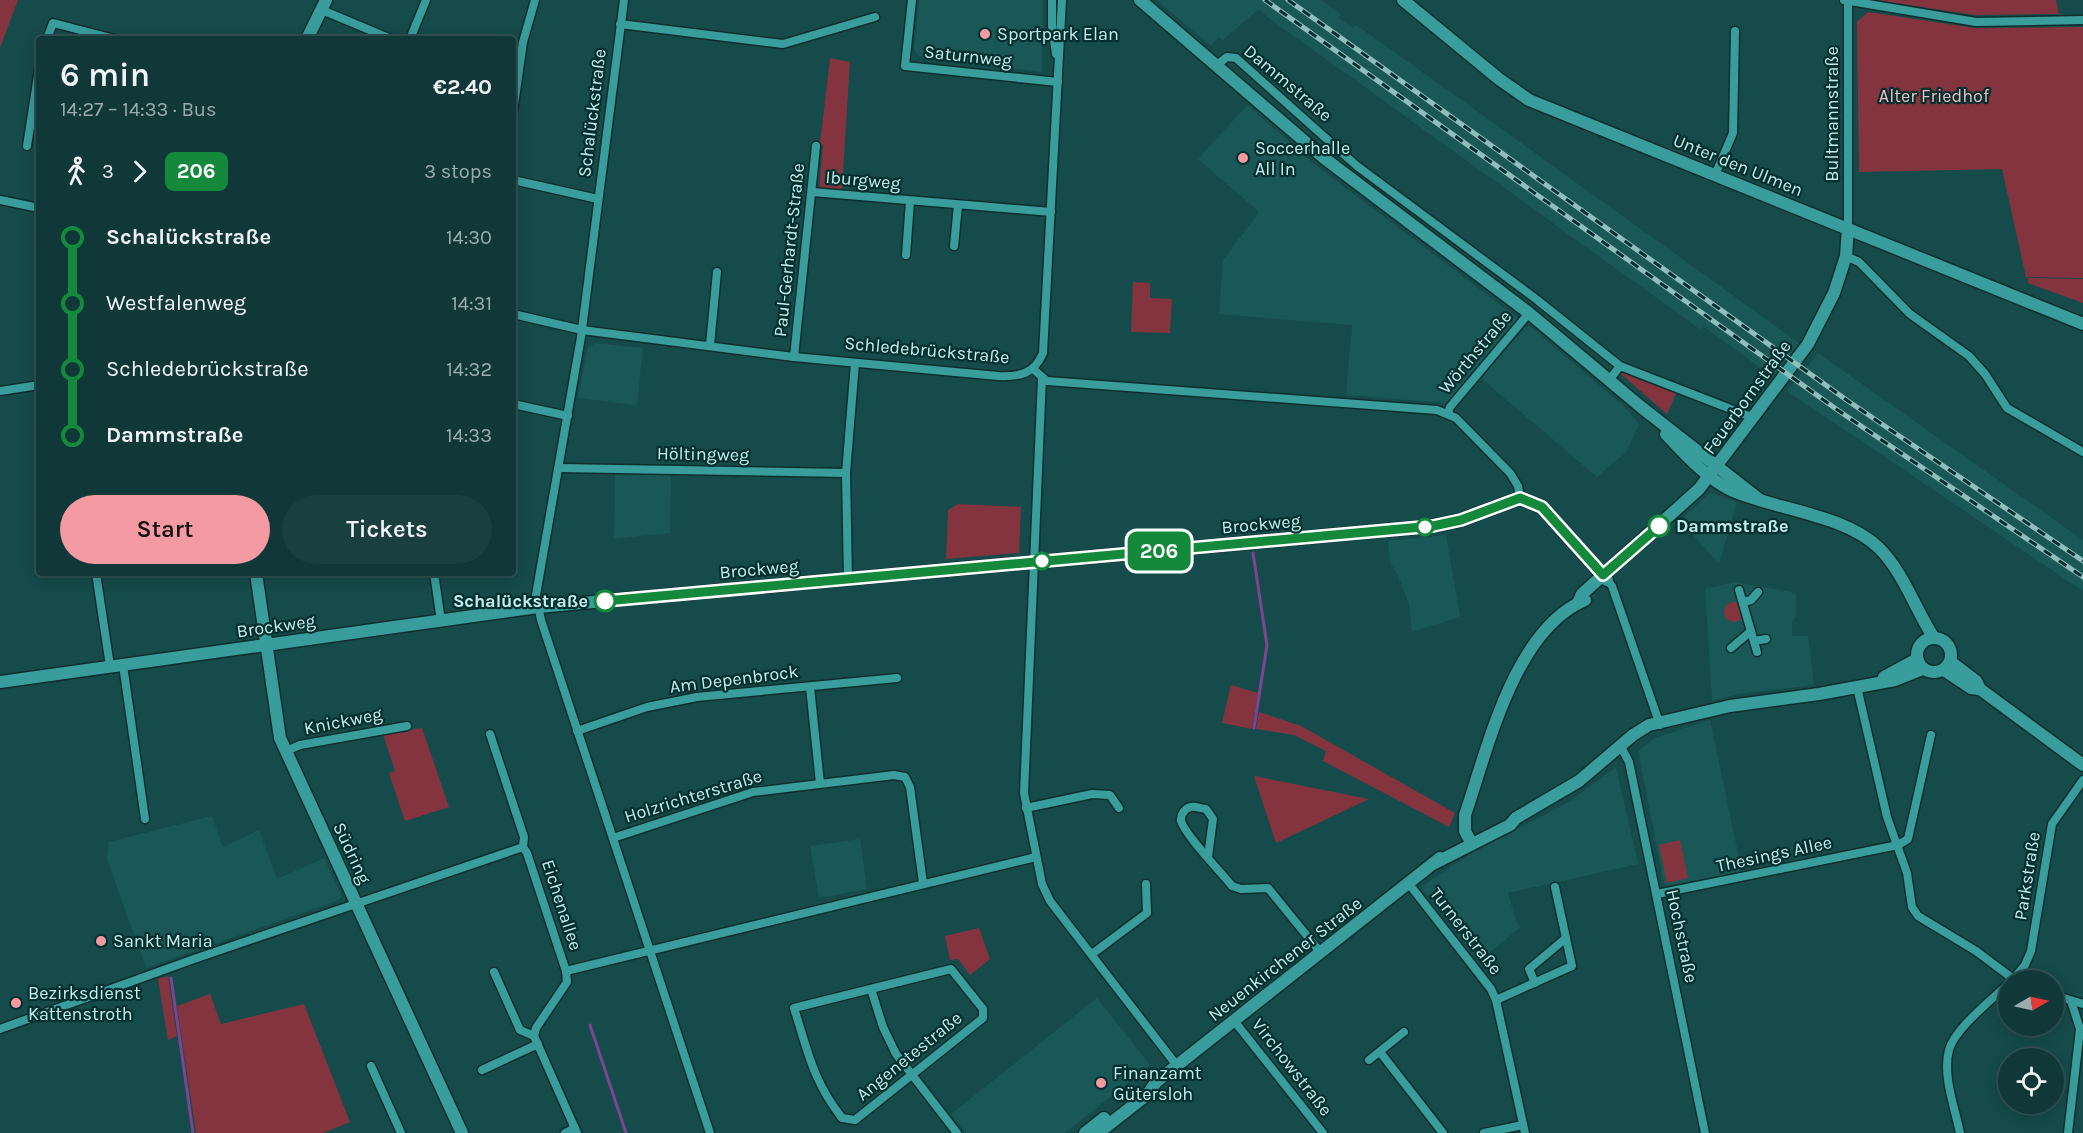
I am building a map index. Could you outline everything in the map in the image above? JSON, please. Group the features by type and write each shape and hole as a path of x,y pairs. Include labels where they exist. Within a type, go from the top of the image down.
{"street":[{"path":"411,36 426,0"},
{"path":"516,70 535,0"},
{"name":"Schalückstraße","path":"624,0 582,330 560,468 536,595 578,731 710,1133"},
{"name":"Saturnweg","path":"912,0 905,66 1058,82"},
{"path":"1052,0 1052,26 1059,72"},
{"path":"1034,369 1043,353 1062,0"},
{"name":"Dammstraße","path":"1140,0 1218,64 1324,158 1529,313 1610,379 1714,471 1760,500 1859,533 1879,548 1892,563 1934,638"},
{"name":"Unter den Ulmen","path":"1403,0 1499,79 1529,100 2083,324"},
{"path":"1847,0 1976,22 2083,20"},
{"name":"Bultmannstraße","path":"1847,0 1848,228"},
{"path":"309,36 324,5 385,36"},
{"path":"620,24 783,45 875,17"},
{"path":"49,36 53,22 104,36"},
{"path":"1715,175 1733,133 1734,31"},
{"name":"Dammstraße","path":"1218,64 1227,57 1236,58 1357,166 1536,299 1620,366"},
{"path":"516,76 519,81 516,96"},
{"path":"27,146 36,88"},
{"name":"Paul-Gerhardt-Straße","path":"794,357 816,147"},
{"path":"516,181 598,199"},
{"name":"Iburgweg","path":"812,192 1051,212"},
{"path":"0,200 36,207"},
{"name":"Iburgweg","path":"906,255 910,201"},
{"path":"954,246 958,205"},
{"name":"Feuerbornstraße","path":"1470,841 1465,815 1515,674 1532,645 1578,603 1582,594 1605,578 1714,471 1818,327 1834,293 1846,256 1848,228"},
{"path":"1846,256 1859,262 1910,314 1969,356 1985,374 2007,408 2083,452"},
{"path":"710,345 717,272"},
{"name":"Wörthstraße","path":"1448,413 1450,406 1529,313"},
{"name":"Schledebrückstraße","path":"516,315 582,330 794,357 998,376 1014,376 1034,369 1042,378"},
{"path":"848,579 846,473 855,363"},
{"path":"1610,379 1620,366 1754,418"},
{"path":"1178,1067 1050,901 1042,884 1026,808 1026,716 1042,378 1448,413 1510,473 1518,486 1520,498 1542,507 1612,586 1659,725"},
{"path":"0,391 36,386"},
{"path":"516,405 568,416"},
{"name":"Höltingweg","path":"560,468 846,473"},
{"name":"Brockweg","path":"0,682 538,606 1433,526 1461,520 1520,498"},
{"path":"97,576 145,819"},
{"name":"Südring","path":"256,576 278,728 286,751 462,1133"},
{"path":"434,576 441,621"},
{"path":"1739,590 1757,652"},
{"path":"1743,602 1751,600 1758,592"},
{"name":"Dammstraße","path":"1912,601 1922,643"},
{"path":"1735,649 1751,631"},
{"path":"1934,638 1949,646 1947,666 1933,673 1920,664 1922,643 1934,638"},
{"path":"1754,641 1766,639"},
{"name":"Neuenkirchener Straße","path":"1085,1133 1104,1128 1148,1094 1156,1082 1409,884 1456,844 1470,841 1507,818 1516,818 1579,781 1622,747 1654,732 1659,725 1730,706 1860,687 1920,664"},
{"path":"1947,666 1976,681 1980,689 2083,765"},
{"name":"Am Depenbrock","path":"578,731 647,708 697,697 897,678"},
{"path":"810,687 820,783"},
{"path":"1860,687 1887,817 1907,873 1910,900 1918,916 1976,951 1999,970"},
{"name":"Knickweg","path":"286,751 300,745 407,726"},
{"path":"490,734 524,837 523,848"},
{"path":"1898,845 1908,839 1931,735"},
{"name":"Hochstraße","path":"1622,747 1629,762 1705,1133"},
{"name":"Holzrichterstraße","path":"613,837 753,792 894,775 905,777 910,788 923,883"},
{"name":"Parkstraße","path":"2021,970 2031,951 2052,824 2083,780"},
{"path":"1026,808 1092,794 1110,795 1119,808"},
{"path":"1208,857 1213,819 1206,809 1191,807 1184,811 1181,818 1182,823 1208,857 1232,886 1241,889 1268,888 1321,953"},
{"name":"Thesings Allee","path":"1657,894 1898,845"},
{"name":"Eichenallee","path":"0,1029 523,848 527,853 566,971 1036,857"},
{"path":"1092,954 1147,912 1146,884"},
{"name":"Turnerstraße","path":"1409,884 1491,989 1496,1000 1524,1129"},
{"name":"Turnerstraße","path":"1496,1000 1572,966 1555,887"},
{"name":"Turnerstraße","path":"1535,983 1529,969 1566,939"},
{"name":"Angenetestraße","path":"951,969 983,1009 983,1018 912,1074 855,1120 842,1118 816,1080 794,1008 951,969"},
{"path":"565,1133 576,1131 536,1040 537,1028 567,982 566,971"},
{"path":"494,972 520,1030 536,1040"},
{"path":"871,989 883,1027 896,1054 957,1133"},
{"name":"Parkstraße","path":"1960,1133 1947,1068 1949,1048 1963,1028 1998,994"},
{"path":"2064,999 2083,1004"},
{"path":"2068,1133 2082,1027 2071,1001"},
{"name":"Virchowstraße","path":"1235,1022 1323,1133"},
{"path":"1369,1060 1404,1032"},
{"path":"482,1070 536,1040"},
{"path":"1380,1052 1443,1133"},
{"path":"371,1066 401,1133"},
{"path":"1484,1133 1524,1129"}],"shaded area":[{"path":"919,0 1043,0 1042,72 918,56 914,48"},
{"path":"1157,0 1321,0 1341,14 1339,18 1353,28 1356,25 1799,343 1773,377 1703,326 1701,330 1258,10 1223,40 1219,37 1211,46"},
{"path":"1247,105 1318,167 1519,319 1447,403 1346,395 1352,325 1219,314 1223,260 1259,212 1198,159"},
{"path":"1530,326 1625,407 1639,424 1627,451 1597,477 1481,378 1526,327"},
{"path":"595,343 643,348 637,405 578,398 587,350"},
{"path":"1818,353 2083,540 2083,591 1787,391"},
{"path":"615,474 671,475 670,533 614,539"},
{"path":"1710,493 1737,502 1719,564 1680,520"},
{"path":"1446,535 1460,617 1412,632 1409,604 1398,575 1390,562 1388,541"},
{"path":"1735,582 1796,593 1796,617 1792,621 1792,636 1808,636 1814,685 1737,694 1712,701 1705,589"},
{"path":"1710,720 1742,872 1665,888 1638,751 1655,738"},
{"path":"1616,767 1638,864 1508,893 1516,921 1521,927 1479,961 1421,887 1473,852 1567,803"},
{"path":"212,816 223,847 259,830 277,879 324,858 342,896 339,900 146,968 107,859 109,842"},
{"path":"860,839 867,889 819,898 810,846"},
{"path":"1097,998 1150,1065 1065,1133 966,1133 951,1114"}],"green space":[{"path":"0,0 18,0 0,48"},
{"path":"1875,0 2056,0 2059,14 1975,15"},
{"name":"Alter Friedhof","path":"1868,12 1975,28 2083,27 2083,278 2026,277 2002,169 1859,172 1857,22"},
{"path":"830,58 850,62 842,188 837,191 819,190 823,145 820,144"},
{"path":"2028,278 2083,279 2083,303 2028,283"},
{"path":"1133,282 1150,283 1150,298 1172,299 1170,333 1131,332"},
{"path":"1625,371 1677,391 1667,414 1620,373"},
{"path":"958,504 1021,507 1019,553 946,559 948,510"},
{"path":"1734,602 1741,605 1744,612 1741,619 1734,622 1727,619 1724,612 1727,605"},
{"path":"1231,685 1258,693 1252,729 1222,723"},
{"path":"1259,712 1301,726 1455,813 1449,827 1323,761 1326,751 1294,735 1256,729"},
{"path":"422,728 449,807 405,821 389,773 395,771 383,734"},
{"path":"1254,776 1369,799 1276,843"},
{"path":"1680,840 1688,878 1667,883 1659,845"},
{"path":"979,928 990,959 970,975 958,959 950,960 945,936"},
{"path":"168,976 177,1036 168,1040 158,979"},
{"path":"210,994 221,1024 304,1004 350,1122 323,1133 196,1133 177,1006"}],"waterway":[{"path":"1253,553 1267,645 1254,728"},
{"path":"171,978 193,1133"},
{"path":"590,1025 626,1133"}],"railway":[{"path":"1265,0 1839,411 2083,577"},
{"path":"1288,0 1848,401 2083,561"}],"bus line":[{"name":"206","path":"605,601 1433,526 1461,520 1520,498 1537,503 1542,507 1603,575 1659,526"}],"place":[{"name":"Sportpark Elan","path":"985,34"},
{"name":"Soccerhalle All In","path":"1243,158"},
{"name":"Dammstraße","path":"1659,526"},
{"name":"Schalückstraße","path":"605,601"},
{"name":"Sankt Maria","path":"101,941"},
{"name":"Bezirksdienst Kattenstroth","path":"16,1003"},
{"name":"Finanzamt Gütersloh","path":"1101,1083"}]}
